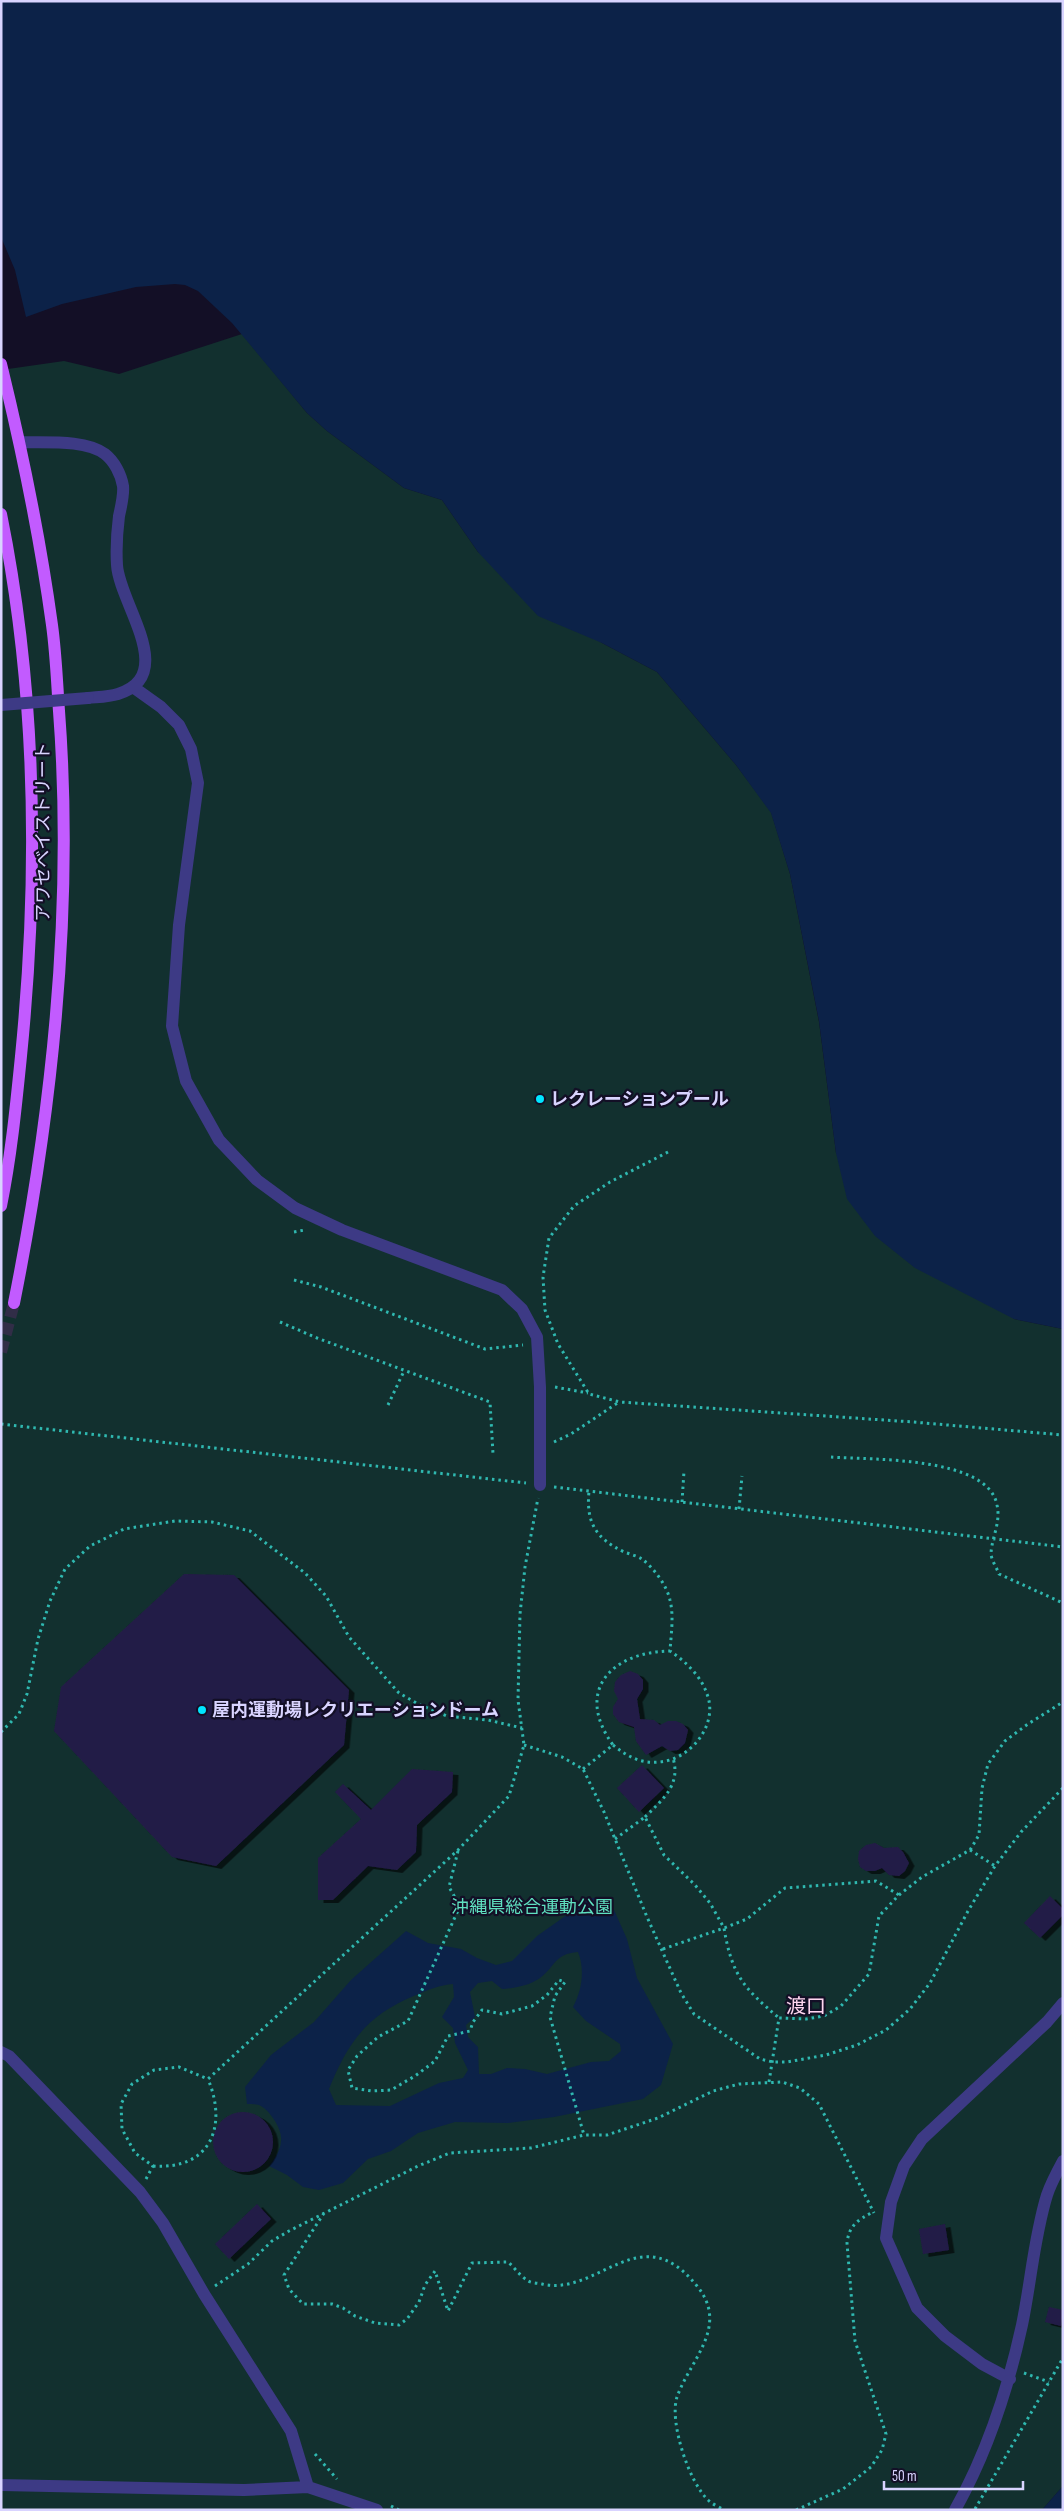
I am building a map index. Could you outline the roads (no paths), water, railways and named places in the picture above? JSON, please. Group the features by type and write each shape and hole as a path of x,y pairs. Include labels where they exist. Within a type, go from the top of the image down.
{"main road":[{"name":"アワセベイストリート","path":"1,364 20,442 38,534 52,628 63,764 64,858 59,972 46,1112 34,1204 14,1303"},
{"name":"アワセベイストリート","path":"1,514 4,541 22,632 31,762 30,948 15,1110 1,1206"}],"lane":[{"path":"1,705 117,694 134,687 144,674 145,647 125,596 117,567 117,534 123,487 118,469 106,454 90,445 20,442"},
{"path":"134,687 161,707 179,725 192,749 198,783 179,925 172,1026 186,1081 219,1140 257,1180 295,1208 342,1230 502,1290 522,1309 537,1337 540,1387 540,1485"},
{"path":"1011,2374 982,2364 945,2336 917,2308 886,2238 891,2202 904,2166 922,2139 1047,2022 1063,2003"},
{"path":"1,2052 9,2056 140,2192 168,2230 204,2294 292,2431 308,2487"},
{"path":"955,2510 974,2477 1011,2374 1047,2193 1063,2161"},
{"path":"1,2485 244,2490 308,2487 377,2510"}],"water":[{"path":"1,1 1063,1 1063,1329 1014,1319 915,1268 875,1236 847,1199 836,1153 819,1021 790,874 771,813 736,765 657,672 602,643 538,616 478,552 442,500 404,488 327,431 307,413 232,323 198,291 185,285 175,284 136,287 62,304 26,317 15,270 1,237"},
{"path":"591,1898 600,1898 614,1910 627,1939 637,1978 673,2044 661,2085 643,2099 554,2117 508,2123 455,2122 418,2133 391,2151 368,2159 343,2183 319,2190 303,2187 287,2175 269,2166 280,2148 280,2131 267,2111 258,2105 247,2104 245,2087 271,2055 314,2022 351,1980 406,1931 428,1943 461,1949 477,1958 496,1965 512,1961 537,1936","holes":["578,1952 582,1980 579,1994 573,2007 586,2021 620,2044 621,2051 609,2061 591,2062 547,2074 525,2069 507,2068 491,2074 479,2074 478,2047 468,2037 466,2025 475,2017 470,1992 478,1983 492,1981 502,1989 526,1985 540,1978 564,1955","453,1984 454,1997 442,2017 453,2028 455,2043 468,2070 463,2078 439,2083 390,2106 336,2105 329,2089 344,2057 361,2032 372,2021 399,2003 443,1985"]},
{"path":"1062,2487 1063,2510 1042,2510"}],"tunnel":[{"path":"1,1352 14,1303"}],"place":[{"name":"レクレーションプール","path":"540,1099"},
{"name":"屋内運動場レクリエーションドーム","path":"202,1710"}],"district":[{"name":"渡口","path":"806,2007"}],"park label":[{"name":"沖縄県総合運動公園","path":"532,1907"}]}
